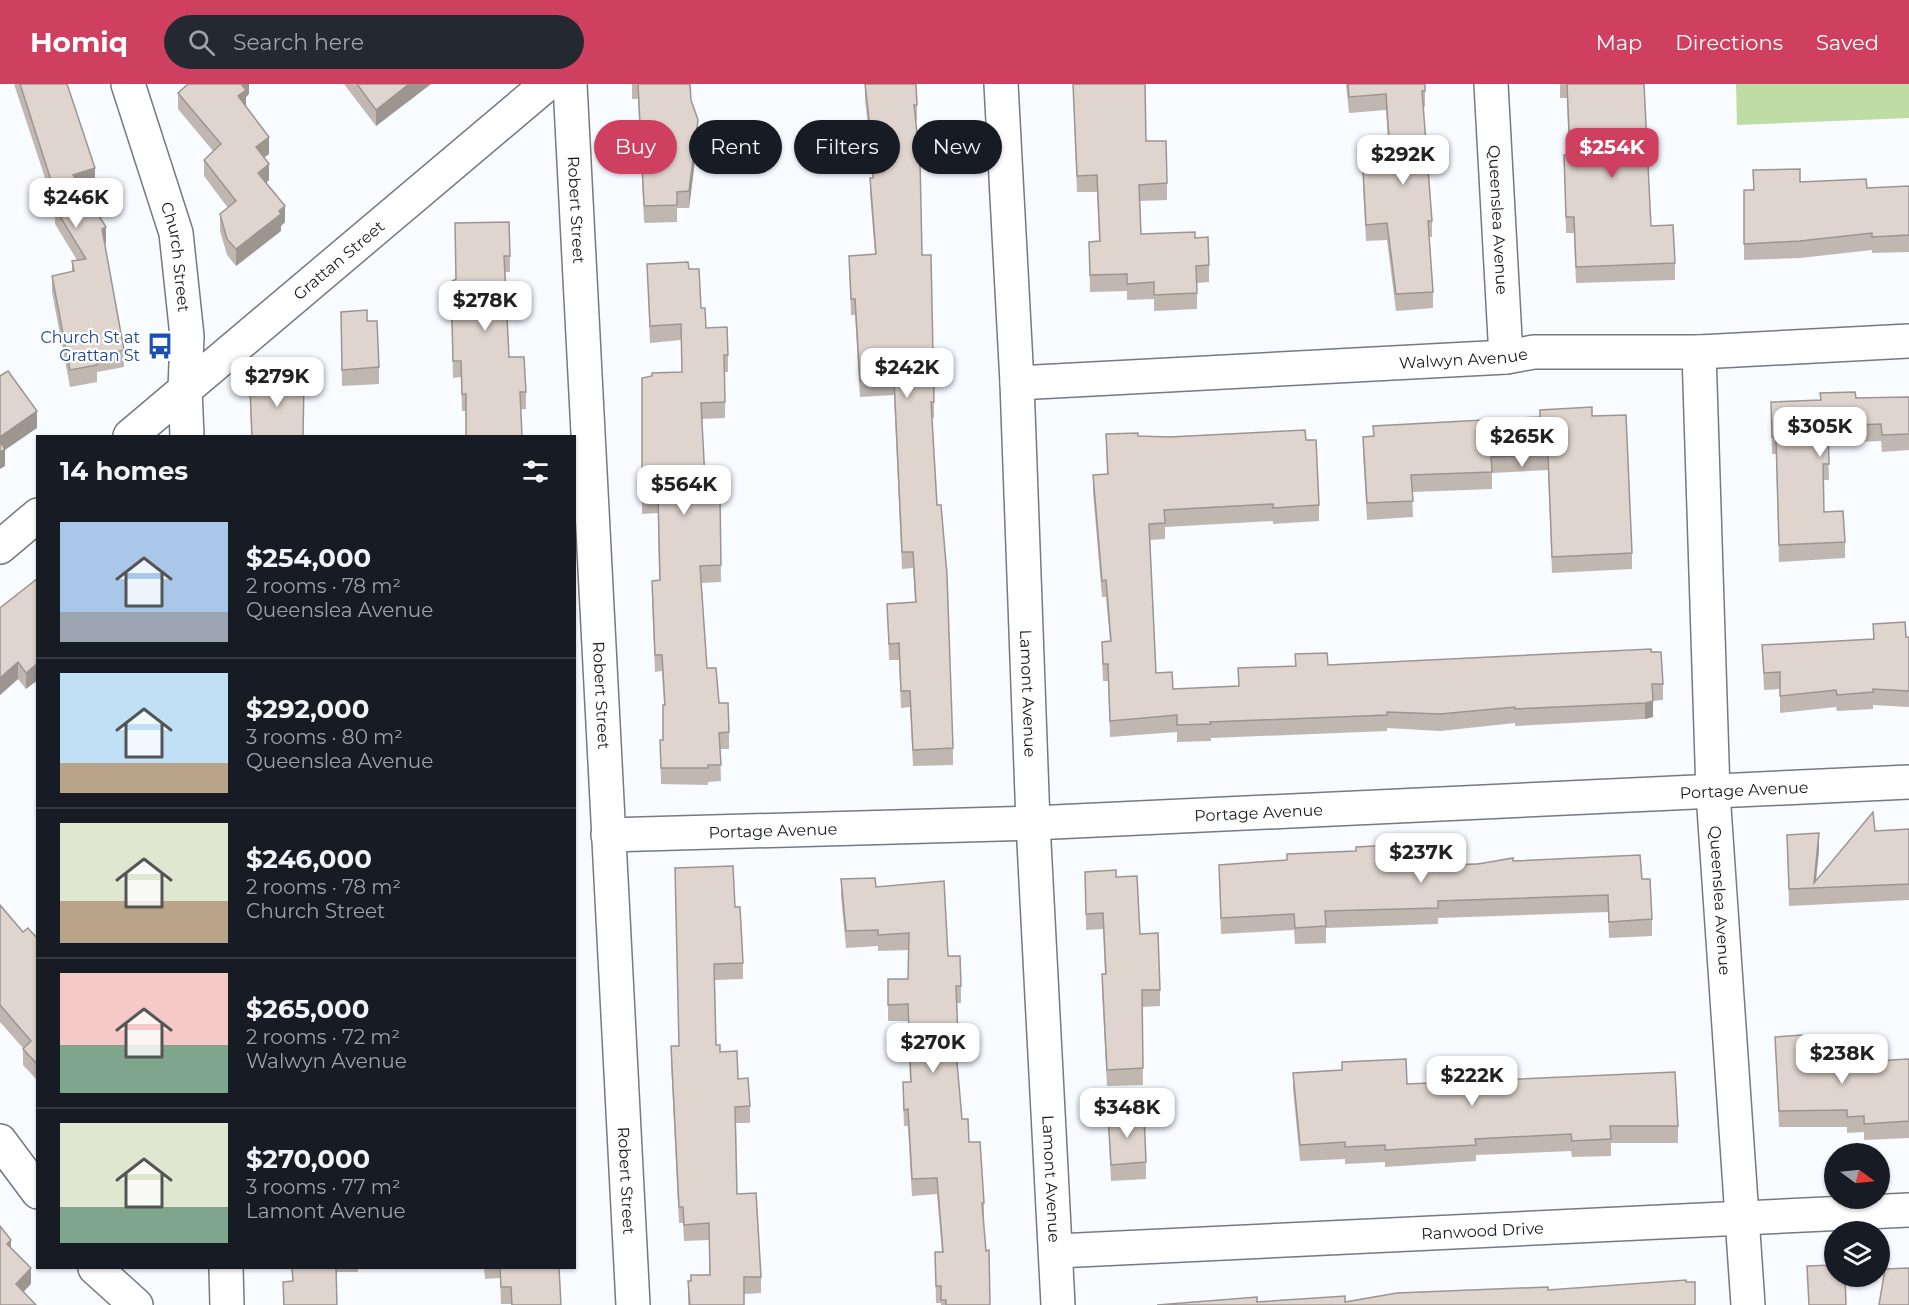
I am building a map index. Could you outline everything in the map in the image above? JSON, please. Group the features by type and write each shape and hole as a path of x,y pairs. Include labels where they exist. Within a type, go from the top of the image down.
{"street":[{"name":"Church Street","path":"128,84 176,233 187,336 185,390 187,435"},
{"name":"Grattan Street","path":"131,435 547,84"},
{"name":"Robert Street","path":"570,84 633,1305"},
{"name":"Lamont Avenue","path":"1001,84 1017,383 1033,824 1057,1251 1058,1305"},
{"name":"Queenslea Avenue","path":"1491,84 1506,357"},
{"name":"Walwyn Avenue","path":"1017,383 1506,357 1534,352 1699,352 1909,341"},
{"name":"Queenslea Avenue","path":"1699,352 1713,793 1748,1305"},
{"path":"0,547 36,517"},
{"name":"Portage Avenue","path":"608,835 1033,824 1909,782"},
{"path":"0,1141 36,1189"},
{"name":"Ranwood Drive","path":"1057,1251 1909,1210"},
{"path":"226,1269 227,1305"},
{"path":"101,1283 136,1305"}],"green space":[{"path":"1736,84 1909,84 1909,118 1737,125"}],"building":[{"path":"20,84 67,84 95,168 73,175 106,227 102,229 124,350 96,356 97,365 70,370 52,276 74,271 72,261 86,259 55,208 59,205"},
{"path":"188,84 241,84 246,90 238,96 269,137 256,147 269,164 258,173 285,206 279,211 281,214 236,249 227,239 220,214 236,201 204,160 221,144 178,93"},
{"path":"357,84 409,84 376,110"},
{"path":"638,84 690,84 691,100 698,120 689,120 689,174 691,174 689,191 677,192 677,205 645,206 642,174 677,174 677,120 640,120"},
{"path":"865,84 916,84 916,120 912,120 912,174 920,174 922,255 931,255 934,402 931,402 937,505 941,505 947,575 953,748 913,750 910,691 901,691 899,643 889,644 887,604 916,602 913,552 902,552 894,379 860,381 855,299 851,299 849,256 876,254 870,178 873,178 873,174 900,174 900,120 869,120"},
{"path":"1073,84 1145,84 1146,141 1166,141 1167,183 1139,185 1141,234 1195,232 1195,238 1208,237 1209,265 1196,266 1197,293 1154,295 1154,282 1127,284 1127,274 1090,275 1089,242 1100,241 1097,175 1077,176"},
{"path":"1348,84 1425,84 1425,91 1422,91 1432,221 1428,221 1433,292 1396,294 1387,223 1366,225 1363,170 1391,168 1386,94 1349,97"},
{"path":"1567,84 1644,84 1651,226 1673,225 1675,263 1576,267 1574,217 1566,217 1564,155 1570,155"},
{"path":"1800,169 1800,182 1866,179 1867,188 1909,186 1909,235 1872,237 1872,233 1800,241 1744,244 1744,190 1754,190 1753,170"},
{"path":"509,222 510,256 504,256 509,357 524,357 526,392 520,392 522,435 466,435 466,394 462,394 461,361 453,361 451,282 456,279 455,223"},
{"path":"688,262 689,269 699,269 701,308 705,308 706,328 727,327 728,355 724,355 725,402 701,403 706,499 720,498 721,565 700,566 707,668 716,668 719,703 728,703 729,732 719,733 721,765 708,765 708,768 661,768 660,740 663,740 663,705 665,705 662,655 655,655 652,581 660,580 658,497 642,498 642,378 652,376 652,373 682,372 681,324 650,326 647,264"},
{"path":"367,310 367,321 377,321 379,367 342,370 341,312"},
{"path":"8,371 37,411 0,437 0,376"},
{"path":"253,379 304,380 303,435 252,435 250,389 253,388"},
{"path":"1855,392 1856,398 1909,397 1909,434 1882,435 1881,424 1828,426 1829,464 1823,464 1824,512 1843,511 1845,542 1779,545 1776,437 1772,437 1771,402 1821,400 1820,393"},
{"path":"1592,407 1592,416 1626,415 1632,553 1552,557 1548,454 1491,457 1492,472 1411,475 1413,501 1367,503 1363,437 1374,436 1373,426 1540,417 1540,410"},
{"path":"1305,430 1306,440 1316,440 1319,505 1273,508 1273,504 1164,510 1165,523 1149,524 1156,673 1172,672 1173,689 1239,686 1238,668 1296,666 1295,654 1327,653 1328,665 1651,649 1651,652 1661,652 1663,684 1652,684 1653,701 1515,709 1515,707 1440,714 1387,712 1387,715 1210,722 1211,724 1177,725 1177,715 1110,721 1108,664 1103,664 1102,642 1111,641 1106,580 1102,581 1093,475 1108,474 1106,434 1138,433 1138,436 1170,437"},
{"path":"0,442 5,449 0,452"},
{"path":"36,580 36,665 26,673 18,662 0,678 0,608"},
{"path":"1905,622 1906,637 1909,637 1909,691 1873,689 1873,692 1837,695 1836,690 1780,696 1780,672 1764,673 1762,645 1874,639 1873,624"},
{"path":"1873,812 1875,831 1909,829 1909,884 1789,889 1787,835 1819,833 1814,883"},
{"path":"1394,845 1395,859 1430,858 1431,866 1478,864 1513,858 1513,861 1640,855 1642,879 1650,879 1652,919 1609,922 1608,895 1438,901 1438,908 1325,911 1326,926 1295,928 1294,914 1221,918 1219,865 1287,860 1287,854 1356,851 1356,847"},
{"path":"733,866 735,907 740,907 743,963 714,964 716,1045 720,1045 720,1052 737,1051 738,1079 748,1078 750,1106 735,1107 737,1194 756,1193 761,1277 744,1277 744,1305 690,1305 688,1281 691,1281 691,1275 710,1275 709,1223 684,1225 683,1207 679,1207 671,1046 679,1046 675,868"},
{"path":"1116,870 1116,877 1137,876 1140,934 1158,933 1160,990 1142,990 1143,1068 1107,1070 1102,974 1106,974 1103,913 1086,914 1085,872"},
{"path":"875,878 876,887 944,881 948,956 960,956 961,986 956,986 958,1040 955,1040 962,1119 968,1119 969,1142 980,1142 986,1251 989,1250 990,1305 946,1305 946,1300 941,1300 941,1286 936,1286 935,1252 943,1252 937,1178 912,1179 908,1109 904,1110 903,1082 911,1082 908,1004 888,1005 888,979 908,979 909,933 878,935 878,930 846,931 841,879"},
{"path":"0,905 23,932 28,928 36,937 36,1063 23,1049 31,1041 0,1005"},
{"path":"1802,1035 1804,1065 1909,1059 1909,1121 1864,1124 1864,1116 1847,1117 1847,1110 1779,1111 1775,1037"},
{"path":"1406,1059 1407,1084 1675,1072 1678,1126 1610,1126 1611,1139 1572,1141 1571,1134 1475,1139 1476,1145 1385,1150 1385,1145 1345,1147 1345,1142 1300,1145 1293,1073 1342,1070 1342,1062"},
{"path":"1144,1113 1146,1162 1111,1165 1108,1115"},
{"path":"0,1226 11,1240 7,1244 31,1268 16,1284 36,1305 0,1305"},
{"path":"1824,1265 1824,1287 1845,1287 1846,1305 1809,1305 1807,1266"},
{"path":"1909,1268 1909,1305 1879,1305 1882,1287 1890,1287 1890,1269"},
{"path":"292,1269 336,1269 337,1305 284,1305 283,1282 293,1281"},
{"path":"500,1269 559,1269 561,1305 512,1305 511,1287 501,1287"},
{"path":"1686,1280 1686,1282 1695,1282 1695,1305 1157,1305 1257,1297 1257,1302 1345,1296 1345,1302 1397,1293 1548,1287 1548,1290"}],"place":[{"name":"Church St at Grattan St","path":"160,346"}]}
